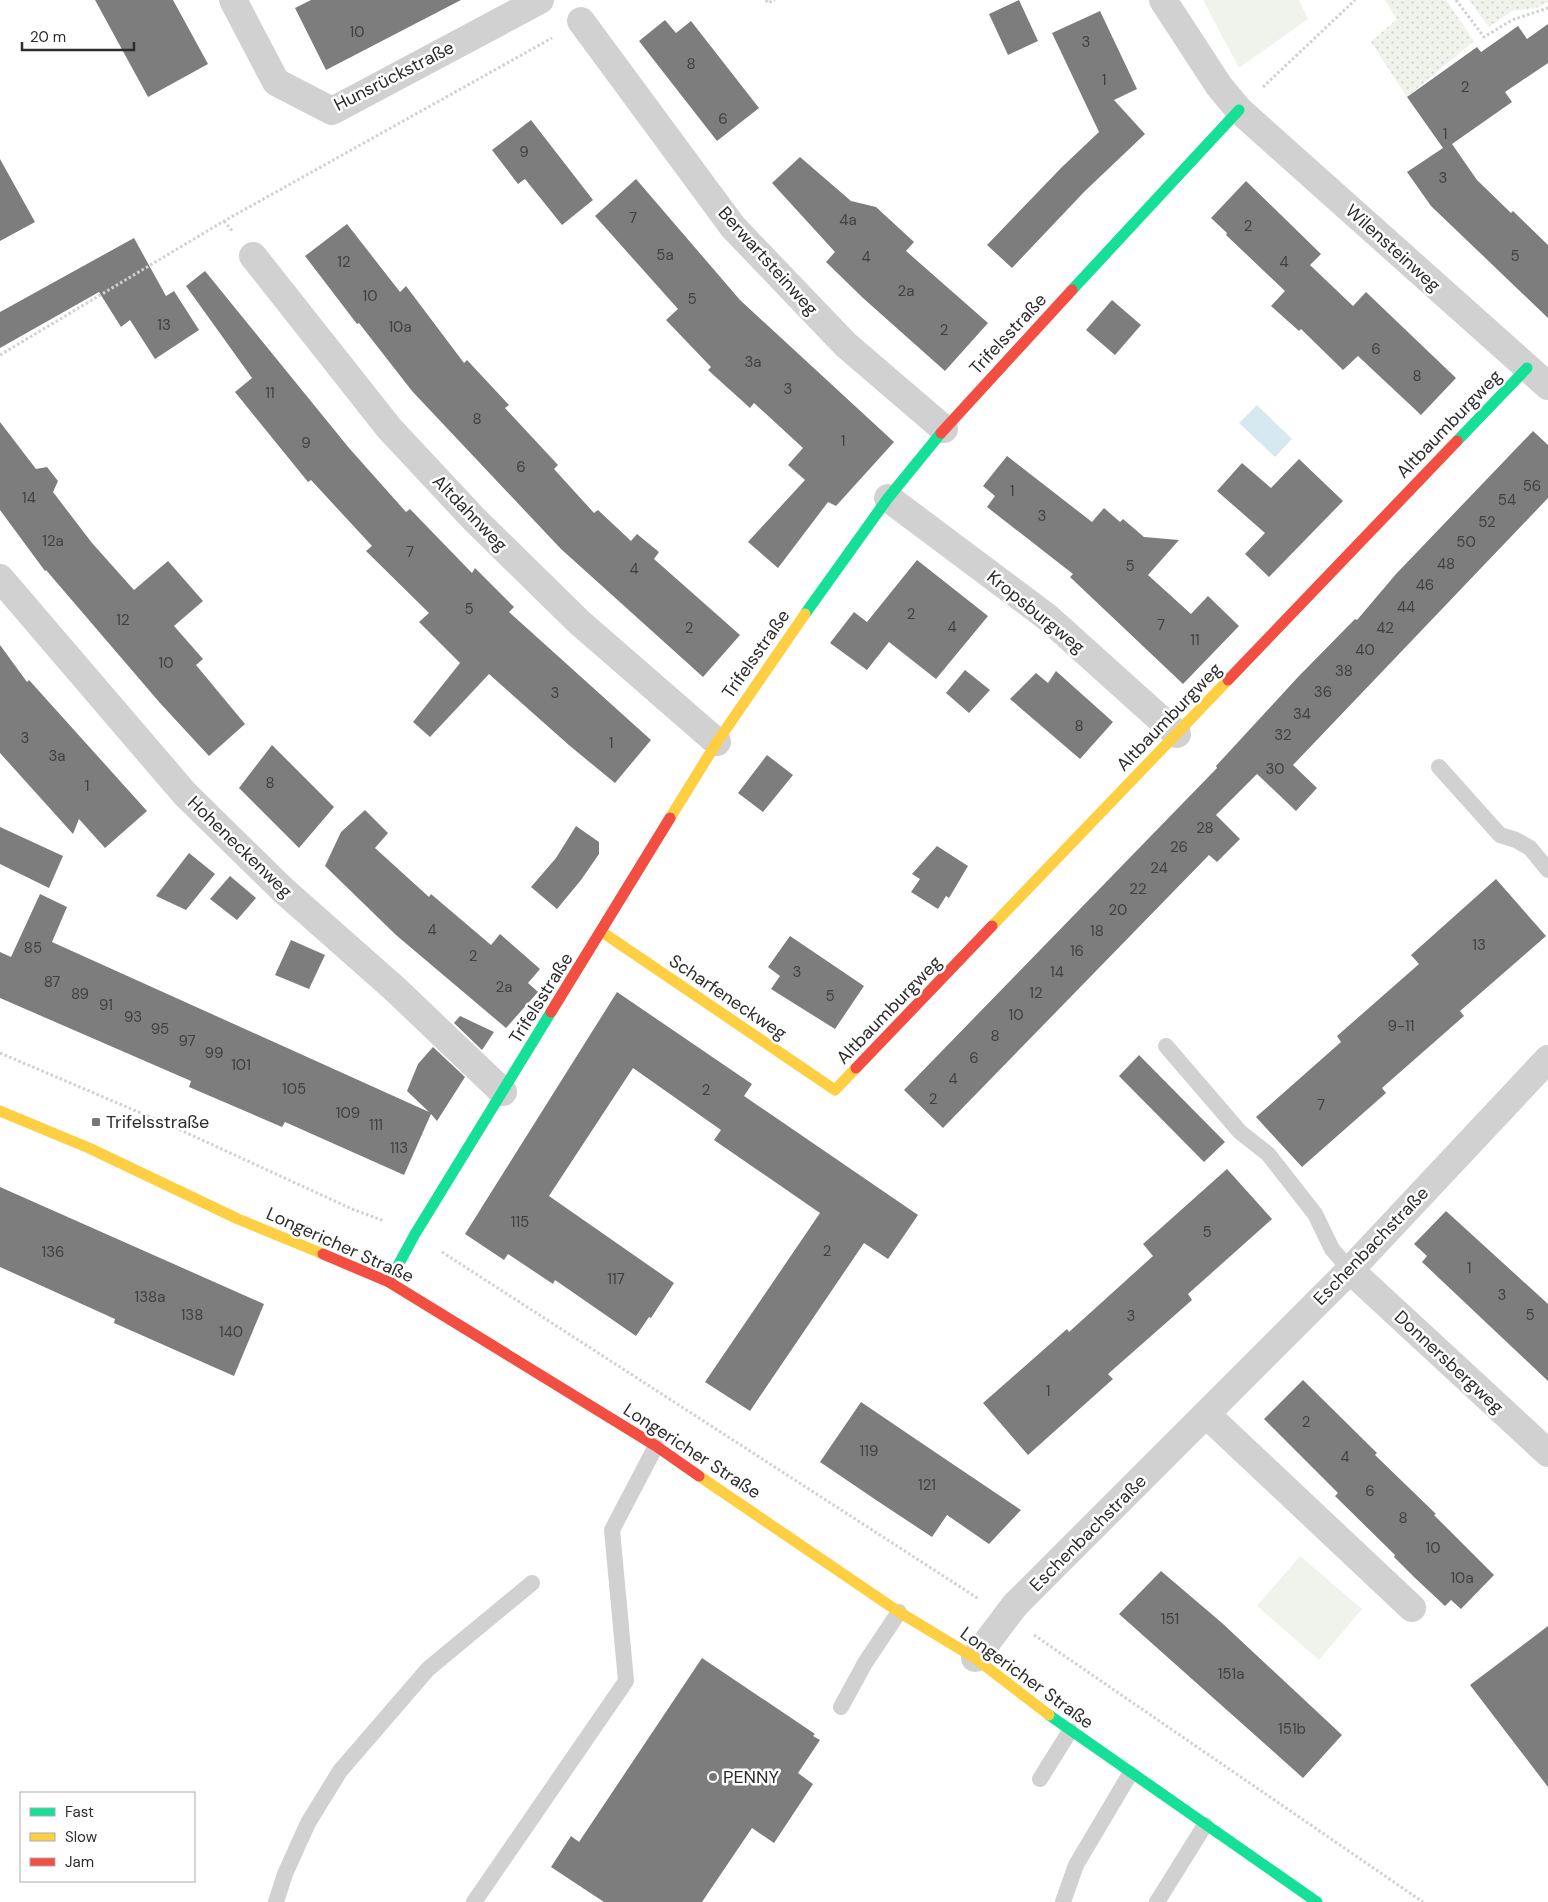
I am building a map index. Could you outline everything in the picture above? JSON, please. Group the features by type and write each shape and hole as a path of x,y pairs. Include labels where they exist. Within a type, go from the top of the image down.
{"street":[{"name":"Hunsrückstraße","path":"234,0 276,82 332,111 540,0"},
{"name":"Wilensteinweg","path":"1163,0 1219,86 1239,110 1548,386"},
{"name":"Berwartsteinweg","path":"581,22 733,228 846,345 944,429"},
{"name":"Trifelsstraße","path":"389,1282 415,1234 717,742 784,643 888,498 944,429 1239,110"},
{"name":"Altdahnweg","path":"252,256 389,428 474,519 579,622 717,742"},
{"name":"Altbaumburgweg","path":"835,1090 1527,368"},
{"name":"Kropsburgweg","path":"888,498 1047,617 1177,734"},
{"name":"Hoheneckenweg","path":"0,578 185,794 282,890 395,989 503,1092"},
{"name":"Scharfeneckweg","path":"602,932 835,1090"},
{"name":"Eschenbachstraße","path":"976,1658 1015,1605 1207,1415 1543,1075"},
{"name":"Longericher Straße","path":"0,1111 90,1148 238,1219 389,1282 656,1446 899,1612 976,1658 1070,1732 1317,1902"},
{"name":"Donnersbergweg","path":"1350,1270 1548,1453"},
{"path":"1207,1415 1412,1608"}],"lane":[{"path":"1440,767 1500,835 1516,840 1530,848 1548,870"},
{"path":"1166,1046 1240,1132 1268,1154 1315,1214 1332,1249 1350,1270"},
{"path":"474,1902 626,1681 612,1530 656,1446"},
{"path":"276,1902 285,1874 308,1823 340,1771 428,1669 532,1583"},
{"path":"841,1706 865,1663 899,1612"},
{"path":"1040,1779 1070,1732"},
{"path":"1063,1902 1076,1865 1130,1774"},
{"path":"1157,1902 1205,1826"}],"path":[{"path":"766,0 768,3 775,0"},
{"path":"1456,0 1484,37 1512,20 1548,8"},
{"path":"1239,110 1353,1"},
{"path":"0,355 224,221 581,22"},
{"path":"0,1053 176,1128 352,1209 415,1234 1006,1616 1423,1902"}],"shaded area":[{"path":"1203,0 1299,0 1308,19 1239,68"},
{"path":"1385,0 1446,0 1474,41 1407,97 1371,42 1397,19"},
{"path":"1469,0 1548,0 1548,2 1536,8 1512,11 1489,27"},
{"path":"1257,405 1292,439 1275,457 1239,423"},
{"path":"1300,1556 1362,1609 1319,1660 1257,1606"}],"building":[{"path":"95,0 173,0 208,64 148,97"},
{"path":"311,0 461,0 326,70 295,8"},
{"path":"1019,0 1038,41 1008,55 989,14"},
{"path":"1100,11 1137,89 1114,100 1145,134 1084,192 1012,268 987,245 1062,167 1099,132 1052,33"},
{"path":"665,20 676,33 691,21 759,108 717,141 639,41"},
{"path":"1548,24 1548,63 1505,92 1512,102 1452,144 1477,180 1548,245 1548,318 1431,206 1407,172 1443,148 1407,97 1477,47 1481,52 1518,26 1527,39"},
{"path":"531,120 593,200 562,225 525,179 518,184 492,150"},
{"path":"800,157 851,201 876,207 914,242 906,251 988,323 945,371 863,298 826,262 835,252 772,183"},
{"path":"0,159 35,222 0,241"},
{"path":"636,179 740,300 894,442 836,506 828,502 778,568 748,542 805,480 788,465 803,448 754,403 750,408 708,370 711,367 666,320 678,309 595,216"},
{"path":"1246,181 1321,254 1310,265 1353,306 1366,292 1456,378 1421,415 1358,356 1343,370 1301,329 1299,331 1271,306 1285,291 1226,235 1227,233 1211,218"},
{"path":"347,224 400,292 406,286 464,363 467,360 509,405 505,408 558,465 554,469 594,513 598,510 631,541 637,534 659,552 654,559 740,635 703,677 561,549 412,391 359,323 357,324 305,256"},
{"path":"134,238 166,296 174,291 199,330 155,359 130,320 121,327 99,292 0,348 0,312"},
{"path":"205,271 349,448 406,512 410,509 472,573 475,568 514,607 509,612 651,740 615,783 489,674 430,737 413,722 460,663 419,622 429,613 366,551 372,546 311,480 308,482 235,392 252,378 186,286"},
{"path":"1112,300 1141,325 1115,355 1086,330"},
{"path":"0,422 36,469 47,467 58,481 53,492 92,543 134,590 168,561 203,601 174,626 203,659 196,665 245,724 209,756 160,703 45,571 0,510"},
{"path":"1533,431 1548,445 1548,498 1293,765 1317,788 1296,811 1257,774 1216,815 1240,839 1217,862 1209,855 943,1128 904,1090 1217,768 1216,766 1298,677 1355,619 1357,620 1396,574"},
{"path":"1007,456 1092,522 1104,508 1120,522 1123,519 1144,537 1179,540 1148,575 1191,614 1208,596 1239,626 1183,684 1070,577 1073,574 987,507 995,496 983,486"},
{"path":"1299,459 1343,501 1269,577 1245,554 1265,533 1217,491 1242,463 1271,488"},
{"path":"917,560 988,616 936,679 889,642 867,670 830,643 854,612 867,622"},
{"path":"0,645 27,682 29,680 147,811 105,848 79,819 73,834 0,753"},
{"path":"965,670 990,690 969,713 946,693"},
{"path":"1056,671 1113,722 1080,759 1010,699 1036,673 1048,683"},
{"path":"272,745 334,807 299,848 239,788"},
{"path":"767,755 793,775 763,812 738,793"},
{"path":"365,810 388,833 375,848 429,897 431,894 491,945 500,934 540,969 528,983 538,992 506,1028 396,935 325,866 341,832"},
{"path":"576,826 599,842 599,854 557,909 531,887 556,858"},
{"path":"0,827 63,856 49,888 0,864"},
{"path":"937,846 968,866 949,898 946,896 938,909 911,892 920,879 912,874"},
{"path":"189,853 215,874 186,910 156,896"},
{"path":"230,876 256,898 237,920 210,899"},
{"path":"1496,879 1546,936 1460,1011 1464,1016 1382,1088 1386,1093 1302,1167 1256,1117 1341,1042 1337,1036 1419,964 1411,955"},
{"path":"40,894 67,907 52,942 429,1112 407,1091 418,1064 433,1047 465,1077 437,1121 431,1114 404,1175 285,1122 282,1127 189,1087 191,1081 0,998 0,952 11,957"},
{"path":"790,936 864,986 835,1029 771,989 780,976 768,967"},
{"path":"291,940 325,955 309,989 275,975"},
{"path":"617,992 752,1084 744,1096 918,1215 888,1259 864,1243 750,1411 705,1382 820,1213 714,1140 721,1130 633,1068 549,1196 674,1283 651,1318 649,1317 636,1336 555,1280 553,1284 508,1254 504,1260 465,1234"},
{"path":"460,1016 494,1032 482,1050 454,1023"},
{"path":"1139,1055 1225,1142 1204,1162 1119,1076"},
{"path":"1227,1169 1272,1219 1188,1294 1192,1300 1108,1374 1113,1379 1028,1455 983,1403 1067,1329 1069,1332 1153,1256 1143,1244"},
{"path":"0,1187 264,1304 234,1376 114,1323 115,1319 0,1267"},
{"path":"1446,1211 1548,1304 1548,1381 1422,1262 1427,1256 1414,1244"},
{"path":"1303,1380 1377,1453 1375,1455 1436,1514 1434,1515 1494,1575 1461,1609 1451,1600 1445,1606 1414,1577 1394,1557 1395,1555 1335,1496 1338,1493 1264,1419"},
{"path":"861,1402 1021,1510 989,1544 947,1515 932,1537 876,1500 820,1462"},
{"path":"1161,1571 1222,1623 1342,1735 1303,1778 1119,1614"},
{"path":"1548,1626 1548,1787 1470,1685"},
{"name":"PENNY","path":"702,1658 815,1734 813,1736 820,1740 798,1773 813,1784 774,1843 752,1828 702,1902 604,1902 551,1867 571,1836 579,1842"}],"traffic: fast":[{"path":"1072,290 1239,110"},
{"path":"1457,441 1527,368"},
{"path":"805,614 888,498 941,433"},
{"path":"389,1282 415,1234 551,1012"},
{"path":"1049,1715 1317,1902"}],"traffic: slow":[{"path":"670,818 717,742 805,614"},
{"path":"992,926 1228,680"},
{"path":"602,932 835,1090 856,1068"},
{"path":"0,1111 89,1148 238,1219 323,1254"},
{"path":"699,1476 899,1612 975,1658 1049,1715"}],"traffic: jam":[{"path":"941,433 1072,290"},
{"path":"1228,680 1457,441"},
{"path":"551,1012 670,818"},
{"path":"856,1068 992,926"},
{"path":"323,1254 389,1282 656,1446 699,1476"}],"place":[{"name":"Trifelsstraße","path":"96,1122"},
{"name":"PENNY","path":"713,1777"}]}
